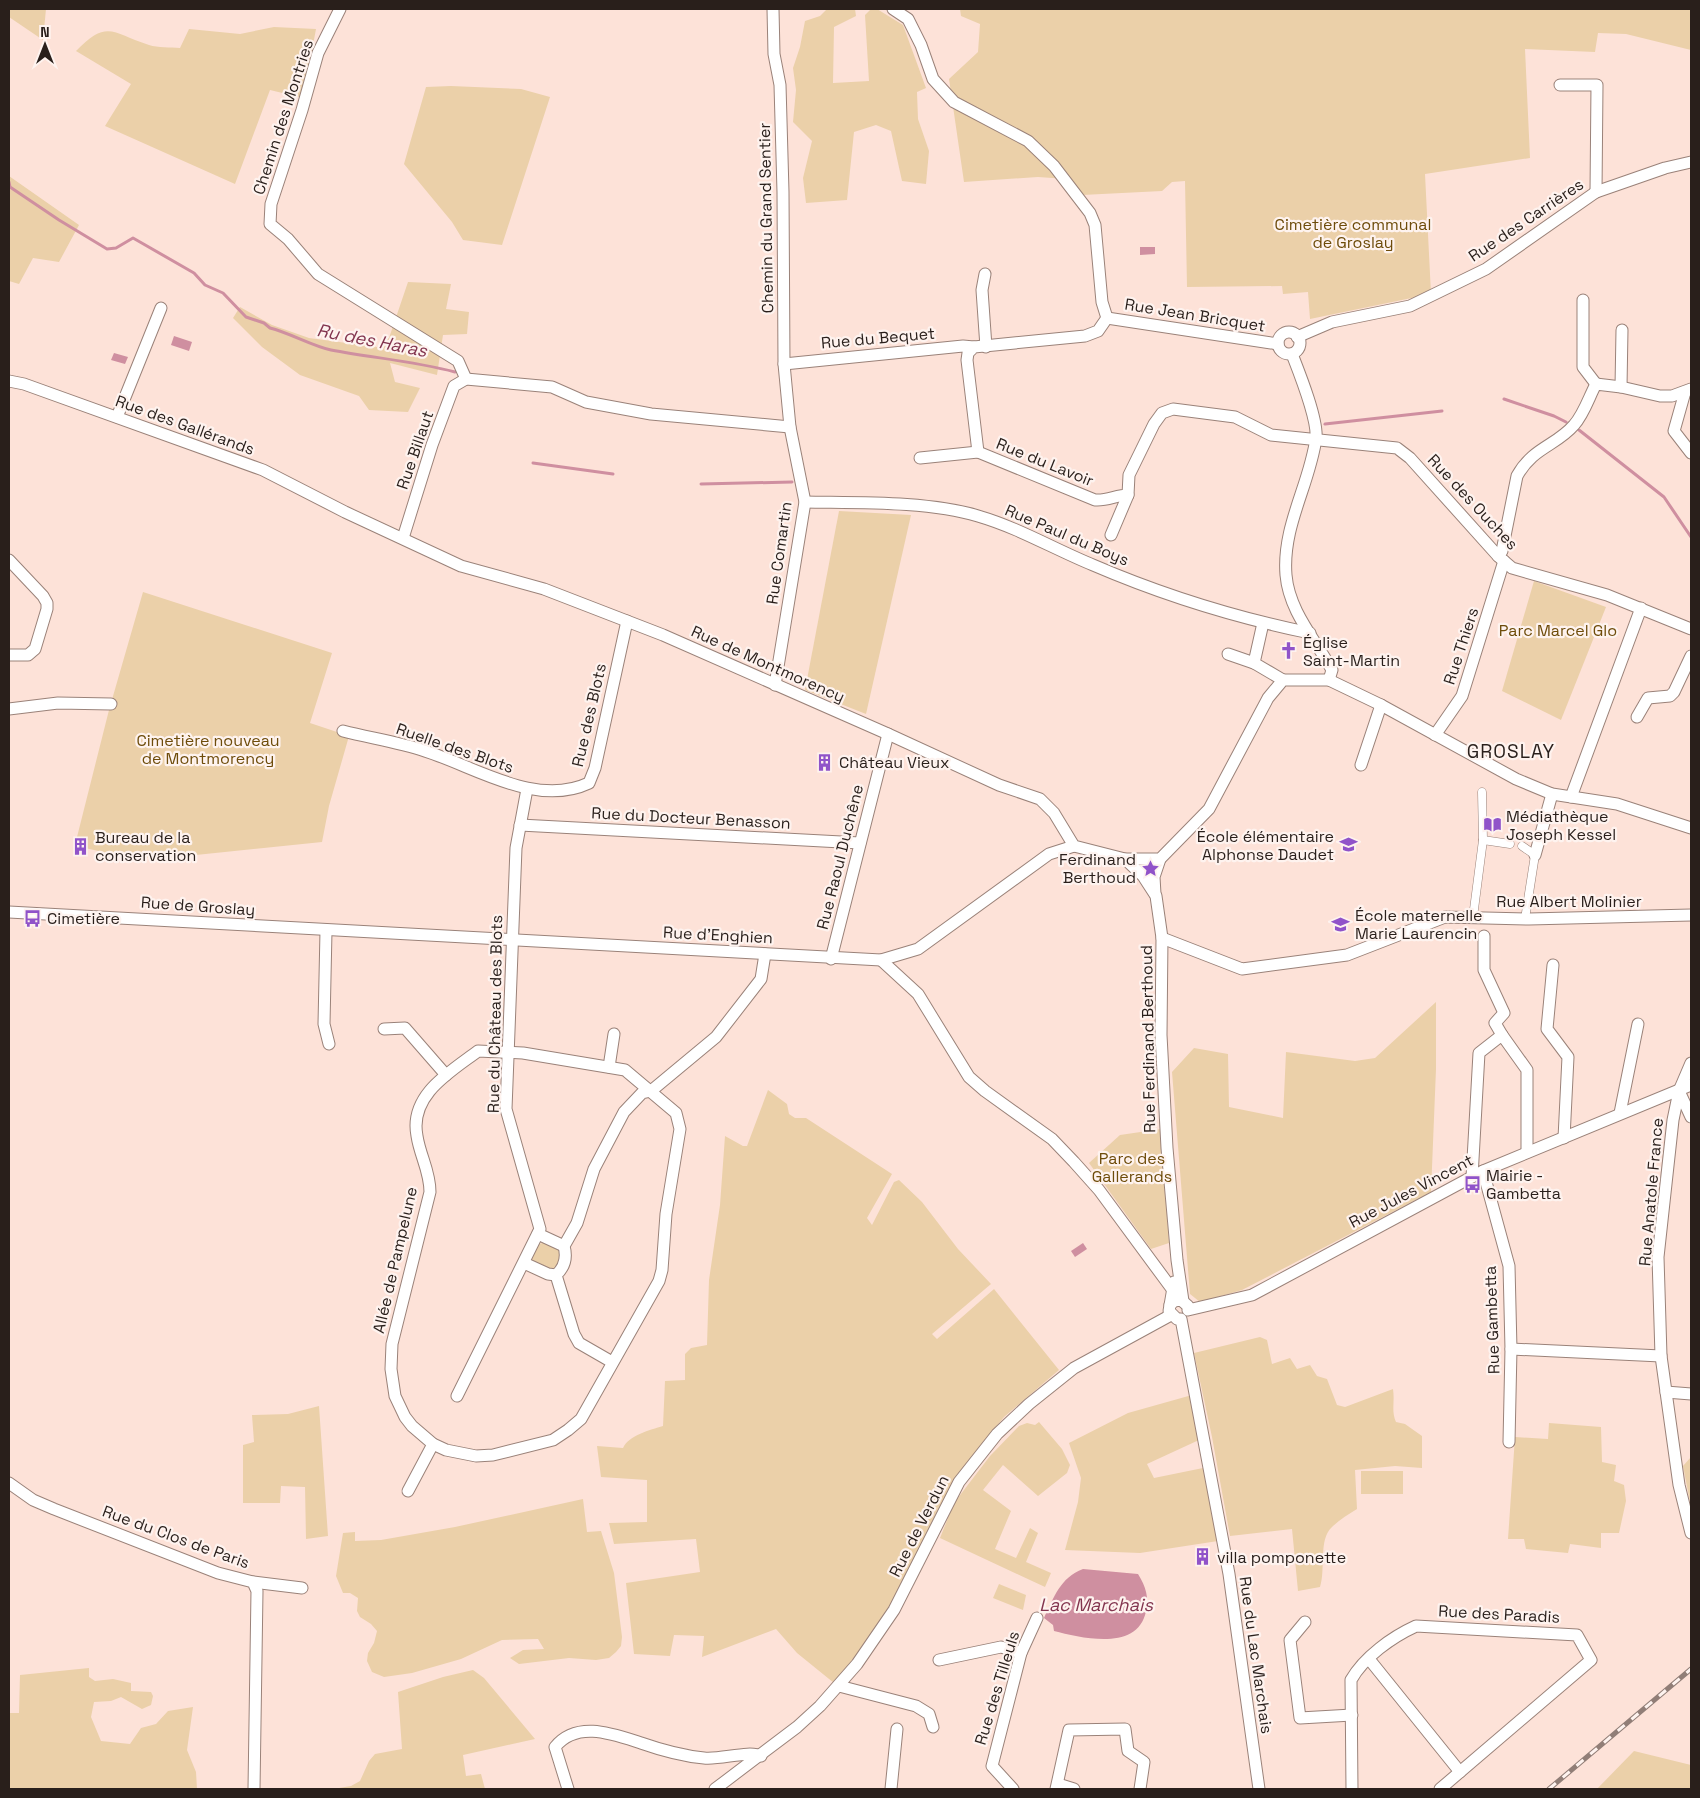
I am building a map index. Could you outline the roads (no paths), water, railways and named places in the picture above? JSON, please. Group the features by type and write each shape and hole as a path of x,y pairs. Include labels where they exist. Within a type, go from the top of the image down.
{"street":[{"name":"Chemin des Montries","path":"340,9 318,53 302,110 271,204 270,224 288,239 318,274 458,361 466,379"},
{"name":"Chemin du Grand Sentier","path":"772,9 774,54 780,85 784,364 790,426"},
{"path":"893,9 908,19 921,45 933,79 954,102 1028,141 1070,185 1090,213 1095,225 1102,302 1106,318 1098,330 1085,336 980,347"},
{"path":"1560,85 1597,85 1596,192"},
{"name":"Rue des Carrières","path":"1297,336 1332,322 1410,306 1486,268 1596,192 1665,168 1691,162"},
{"name":"Rue du Lavoir","path":"985,274 982,290 980,347 968,354 967,360 978,452 1095,500 1107,501 1118,495 1128,495"},
{"path":"1583,300 1584,367 1596,384 1621,387 1660,396 1672,396 1688,390"},
{"path":"116,417 161,308"},
{"name":"Rue Jean Bricquet","path":"1106,318 1278,344"},
{"path":"1621,387 1622,330"},
{"path":"1291,333 1297,336 1299,346 1292,354 1282,352 1278,344 1280,338 1285,334 1291,333"},
{"name":"Rue du Bequet","path":"784,364 963,346 980,347"},
{"path":"1292,354 1309,405 1316,438 1291,520 1285,557 1286,576 1299,618 1332,670 1329,680"},
{"path":"466,379 552,387 586,402 651,414 790,426"},
{"name":"Rue Billaut","path":"403,538 432,445 454,386 466,379"},
{"name":"Rue des Gallérands","path":"9,381 24,384 263,470 345,512"},
{"name":"Rue Thiers","path":"1435,735 1462,696 1501,558 1517,476 1538,450 1574,425 1596,384"},
{"path":"1688,390 1674,432 1691,453"},
{"path":"1111,534 1128,495 1129,474 1154,424 1162,413 1173,409 1235,417 1271,435 1316,438"},
{"name":"Rue Comartin","path":"775,685 805,502 790,426"},
{"name":"Rue des Ouches","path":"1316,438 1386,446 1403,451 1512,568 1600,592 1691,629"},
{"path":"920,458 978,452"},
{"name":"Rue Paul du Boys","path":"805,502 914,506 976,515 1017,528 1092,565 1197,606 1310,633"},
{"name":"Rue de Montmorency","path":"345,512 461,566 544,589 627,621 888,734 999,785 1040,799 1054,813 1074,846"},
{"path":"9,560 43,596 47,609 36,649 28,655 9,654"},
{"path":"1571,797 1641,608"},
{"name":"Rue des Blots","path":"528,789 573,790 589,783 595,768 627,621"},
{"path":"1254,663 1263,623"},
{"path":"1228,654 1254,663 1283,680 1329,680 1381,705 1516,780 1552,794 1617,804 1691,828"},
{"path":"1637,717 1648,698 1670,696 1674,692 1691,656"},
{"path":"1156,896 1154,877 1160,859 1209,809 1268,698 1283,680"},
{"path":"9,709 58,703 111,704"},
{"path":"1361,766 1381,705"},
{"name":"Ruelle des Blots","path":"343,730 424,751 528,789"},
{"name":"Rue Raoul Duchêne","path":"831,959 888,734"},
{"name":"Rue du Château des Blots","path":"528,789 516,848 507,1116 540,1229 538,1234"},
{"path":"1473,918 1483,840 1482,792"},
{"path":"1525,919 1536,855 1552,794"},
{"name":"Rue du Docteur Benasson","path":"520,825 860,843"},
{"path":"1483,840 1510,844"},
{"path":"1074,846 1125,859 1160,859"},
{"name":"Rue d'Enghien","path":"326,931 831,959 881,960 918,949 1050,854 1074,846"},
{"path":"1522,846 1536,855"},
{"name":"Rue Ferdinand Berthoud","path":"1125,859 1144,876 1156,896 1162,938 1161,1035 1179,1310"},
{"name":"Rue de Groslay","path":"9,912 326,931"},
{"name":"Rue Albert Molinier","path":"1162,938 1242,970 1347,956 1445,917 1525,919 1691,915"},
{"path":"326,931 324,1024 329,1044"},
{"path":"1484,936 1484,970 1504,1012 1495,1023 1527,1070 1527,1152"},
{"path":"556,1275 567,1256 564,1246 576,1223 594,1169 624,1112 642,1093 652,1091 716,1037 761,979 765,954"},
{"path":"881,960 918,994 969,1077 985,1091 1052,1139 1098,1190 1172,1289"},
{"path":"1553,965 1547,1028 1568,1057 1564,1138"},
{"path":"1620,1113 1638,1024"},
{"path":"384,1030 405,1028 446,1075"},
{"path":"609,1068 614,1034"},
{"path":"1472,1177 1479,1053 1502,1035"},
{"name":"Allée de Pampelune","path":"478,1050 509,1052 625,1070 676,1113 680,1129 666,1214 662,1270 653,1292 581,1419 553,1440 493,1455 476,1456 459,1454 433,1444 412,1426 400,1408 392,1383 390,1356 430,1192 427,1167 417,1136 417,1118 422,1102 433,1086 478,1050"},
{"name":"Rue Anatole France","path":"1691,1063 1679,1091 1673,1120 1658,1257 1661,1356 1679,1485 1691,1533"},
{"name":"Rue Jules Vincent","path":"1179,1310 1252,1295 1483,1170 1691,1085"},
{"path":"1679,1091 1691,1117"},
{"name":"Rue Gambetta","path":"1483,1170 1509,1266 1511,1350 1509,1442"},
{"path":"457,1396 538,1234 564,1246"},
{"name":"Rue Ferdinand Berthoud","path":"1177,1260 1172,1289 1179,1310"},
{"path":"524,1263 548,1274 556,1275"},
{"path":"556,1275 574,1334 579,1343 612,1362"},
{"name":"Rue de Verdun","path":"715,1789 797,1727 839,1686 894,1610 959,1482 997,1434 1029,1404 1074,1368 1179,1310"},
{"name":"Rue du Lac Marchais","path":"1179,1310 1229,1574 1259,1789"},
{"path":"1511,1350 1661,1356"},
{"path":"1666,1392 1691,1394"},
{"path":"408,1491 433,1444"},
{"name":"Rue du Clos de Paris","path":"9,1484 33,1500 54,1509 200,1566 253,1582 257,1591 254,1789"},
{"path":"253,1582 302,1588"},
{"name":"Rue des Tilleuls","path":"1013,1789 992,1766 1021,1653 1037,1618"},
{"path":"1305,1622 1290,1640 1300,1718 1352,1715"},
{"name":"Rue des Paradis","path":"1352,1789 1351,1680 1357,1669 1399,1634 1416,1626 1577,1634 1591,1660 1440,1789"},
{"path":"940,1660 1001,1647 1021,1653"},
{"path":"1369,1659 1460,1772"},
{"path":"839,1686 916,1706 929,1714 933,1727"},
{"path":"891,1789 897,1729"},
{"path":"1074,1789 1057,1787 1068,1730 1125,1729 1128,1751 1144,1762 1140,1789"},
{"path":"568,1789 555,1747 568,1736 584,1732 614,1734 701,1758 724,1758 755,1753 760,1756"}],"water":[{"path":"1140,247 1155,247 1155,254 1140,255"},
{"path":"174,336 192,342 189,351 171,345"},
{"path":"114,353 128,357 125,364 111,360"},
{"path":"1083,1243 1087,1249 1075,1257 1071,1251"},
{"name":"Lac Marchais","path":"1083,1569 1138,1574 1146,1592 1147,1601 1146,1611 1141,1624 1132,1632 1121,1637 1108,1639 1079,1637 1054,1631 1053,1625 1044,1618 1051,1603 1063,1583"}],"waterway":[{"name":"Ru des Haras","path":"9,182 10,187 107,249 116,248 133,238 194,273 205,285 223,293 246,317 264,323 270,328 331,350 455,372"},
{"name":"Ru des Haras","path":"1504,399 1566,422"},
{"name":"Ru des Haras","path":"1325,424 1442,411"},
{"name":"Ru des Haras","path":"1579,430 1664,497 1691,537"},
{"name":"Ru des Haras","path":"533,463 613,474"},
{"name":"Ru des Haras","path":"701,484 792,482"}],"railway":[{"path":"1549,1789 1691,1669"}],"place":[{"name":"Église Saint-Martin","path":"1289,651"},
{"name":"Château Vieux","path":"825,762"},
{"name":"Médiathèque Joseph Kessel","path":"1492,825"},
{"name":"École élémentaire Alphonse Daudet","path":"1348,845"},
{"name":"Bureau de la conservation","path":"81,846"},
{"name":"Ferdinand Berthoud","path":"1150,868"},
{"name":"Cimetière","path":"33,918"},
{"name":"École maternelle Marie Laurencin","path":"1341,924"},
{"name":"Mairie - Gambetta","path":"1472,1184"},
{"name":"villa pomponette","path":"1203,1557"}],"district":[{"name":"GROSLAY","path":"1511,751"}],"park label":[{"name":"Cimetière communal de Groslay","path":"1353,233"},
{"name":"Parc Marcel Glo","path":"1558,630"},
{"name":"Cimetière nouveau de Montmorency","path":"208,749"},
{"name":"Parc des Gallerands","path":"1132,1167"}]}
